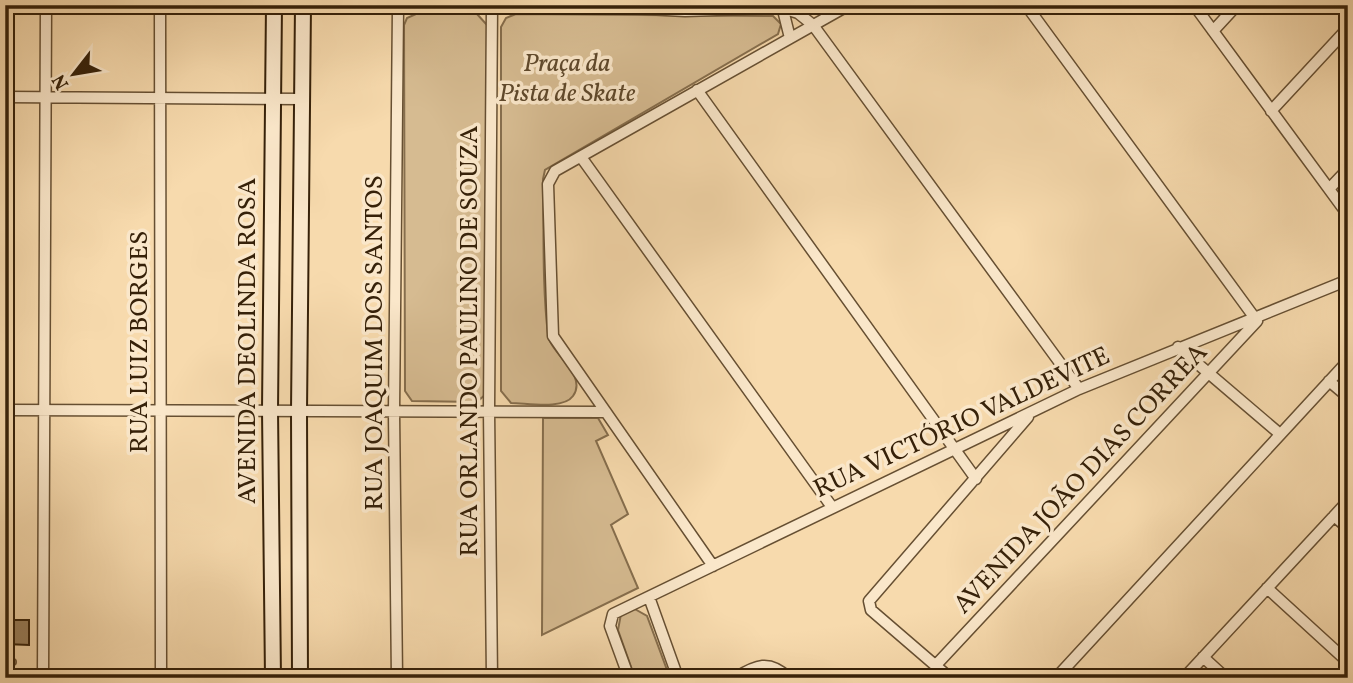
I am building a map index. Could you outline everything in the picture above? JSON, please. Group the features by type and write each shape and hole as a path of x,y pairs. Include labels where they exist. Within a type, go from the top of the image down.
{"street":[{"path":"43,678 46,5"},
{"name":"RUA LUIZ BORGES","path":"160,5 161,678"},
{"name":"AVENIDA DEOLINDA ROSA","path":"273,678 270,410 274,5"},
{"path":"713,566 553,337 548,184 555,172 849,5"},
{"path":"1026,5 1255,319"},
{"path":"1194,5 1348,215"},
{"path":"1213,31 1237,5"},
{"path":"303,6 782,6 798,13 813,25 1079,388"},
{"name":"AVENIDA DEOLINDA ROSA","path":"300,678 299,412 303,6"},
{"name":"RUA ORLANDO PAULINO DE SOUZA","path":"492,6 489,411 492,678"},
{"path":"782,6 790,38"},
{"name":"RUA JOAQUIM DOS SANTOS","path":"397,678 394,412 398,8"},
{"path":"1271,111 1348,28"},
{"path":"698,90 976,479"},
{"path":"5,97 304,99"},
{"path":"581,157 832,507"},
{"path":"1329,189 1348,169"},
{"name":"RUA VICTÓRIO VALDEVITE","path":"629,678 610,626 613,614 953,448 1031,414 1079,388 1255,319 1348,279"},
{"name":"AVENIDA JOÃO DIAS CORREA","path":"936,666 1255,319"},
{"path":"1178,348 1280,434"},
{"path":"1056,678 1348,361"},
{"path":"1329,380 1348,397"},
{"path":"5,410 606,412"},
{"path":"950,678 871,610 871,597 1031,414"},
{"path":"1184,678 1348,502"},
{"path":"1334,516 1348,528"},
{"path":"1268,588 1348,662"},
{"path":"649,597 678,678"},
{"path":"1203,657 1226,678"},
{"path":"734,678 765,664 777,667 789,678"}],"lane":[{"path":"5,662 13,662"}],"green space":[{"path":"416,14 477,14 487,25 487,393 477,402 412,401 405,391 404,25 407,18"},
{"name":"Praça da Pista de Skate","path":"516,14 773,16 781,24 778,34 545,170 544,257 548,335 576,380 573,396 553,404 511,403 501,391 501,27 506,18"},
{"path":"543,418 598,418 608,435 596,441 628,514 611,525 638,588 542,635"},
{"path":"633,608 647,616 670,678 635,678 618,630 621,614"}],"building":[{"path":"5,620 29,620 29,645 5,644"}]}
